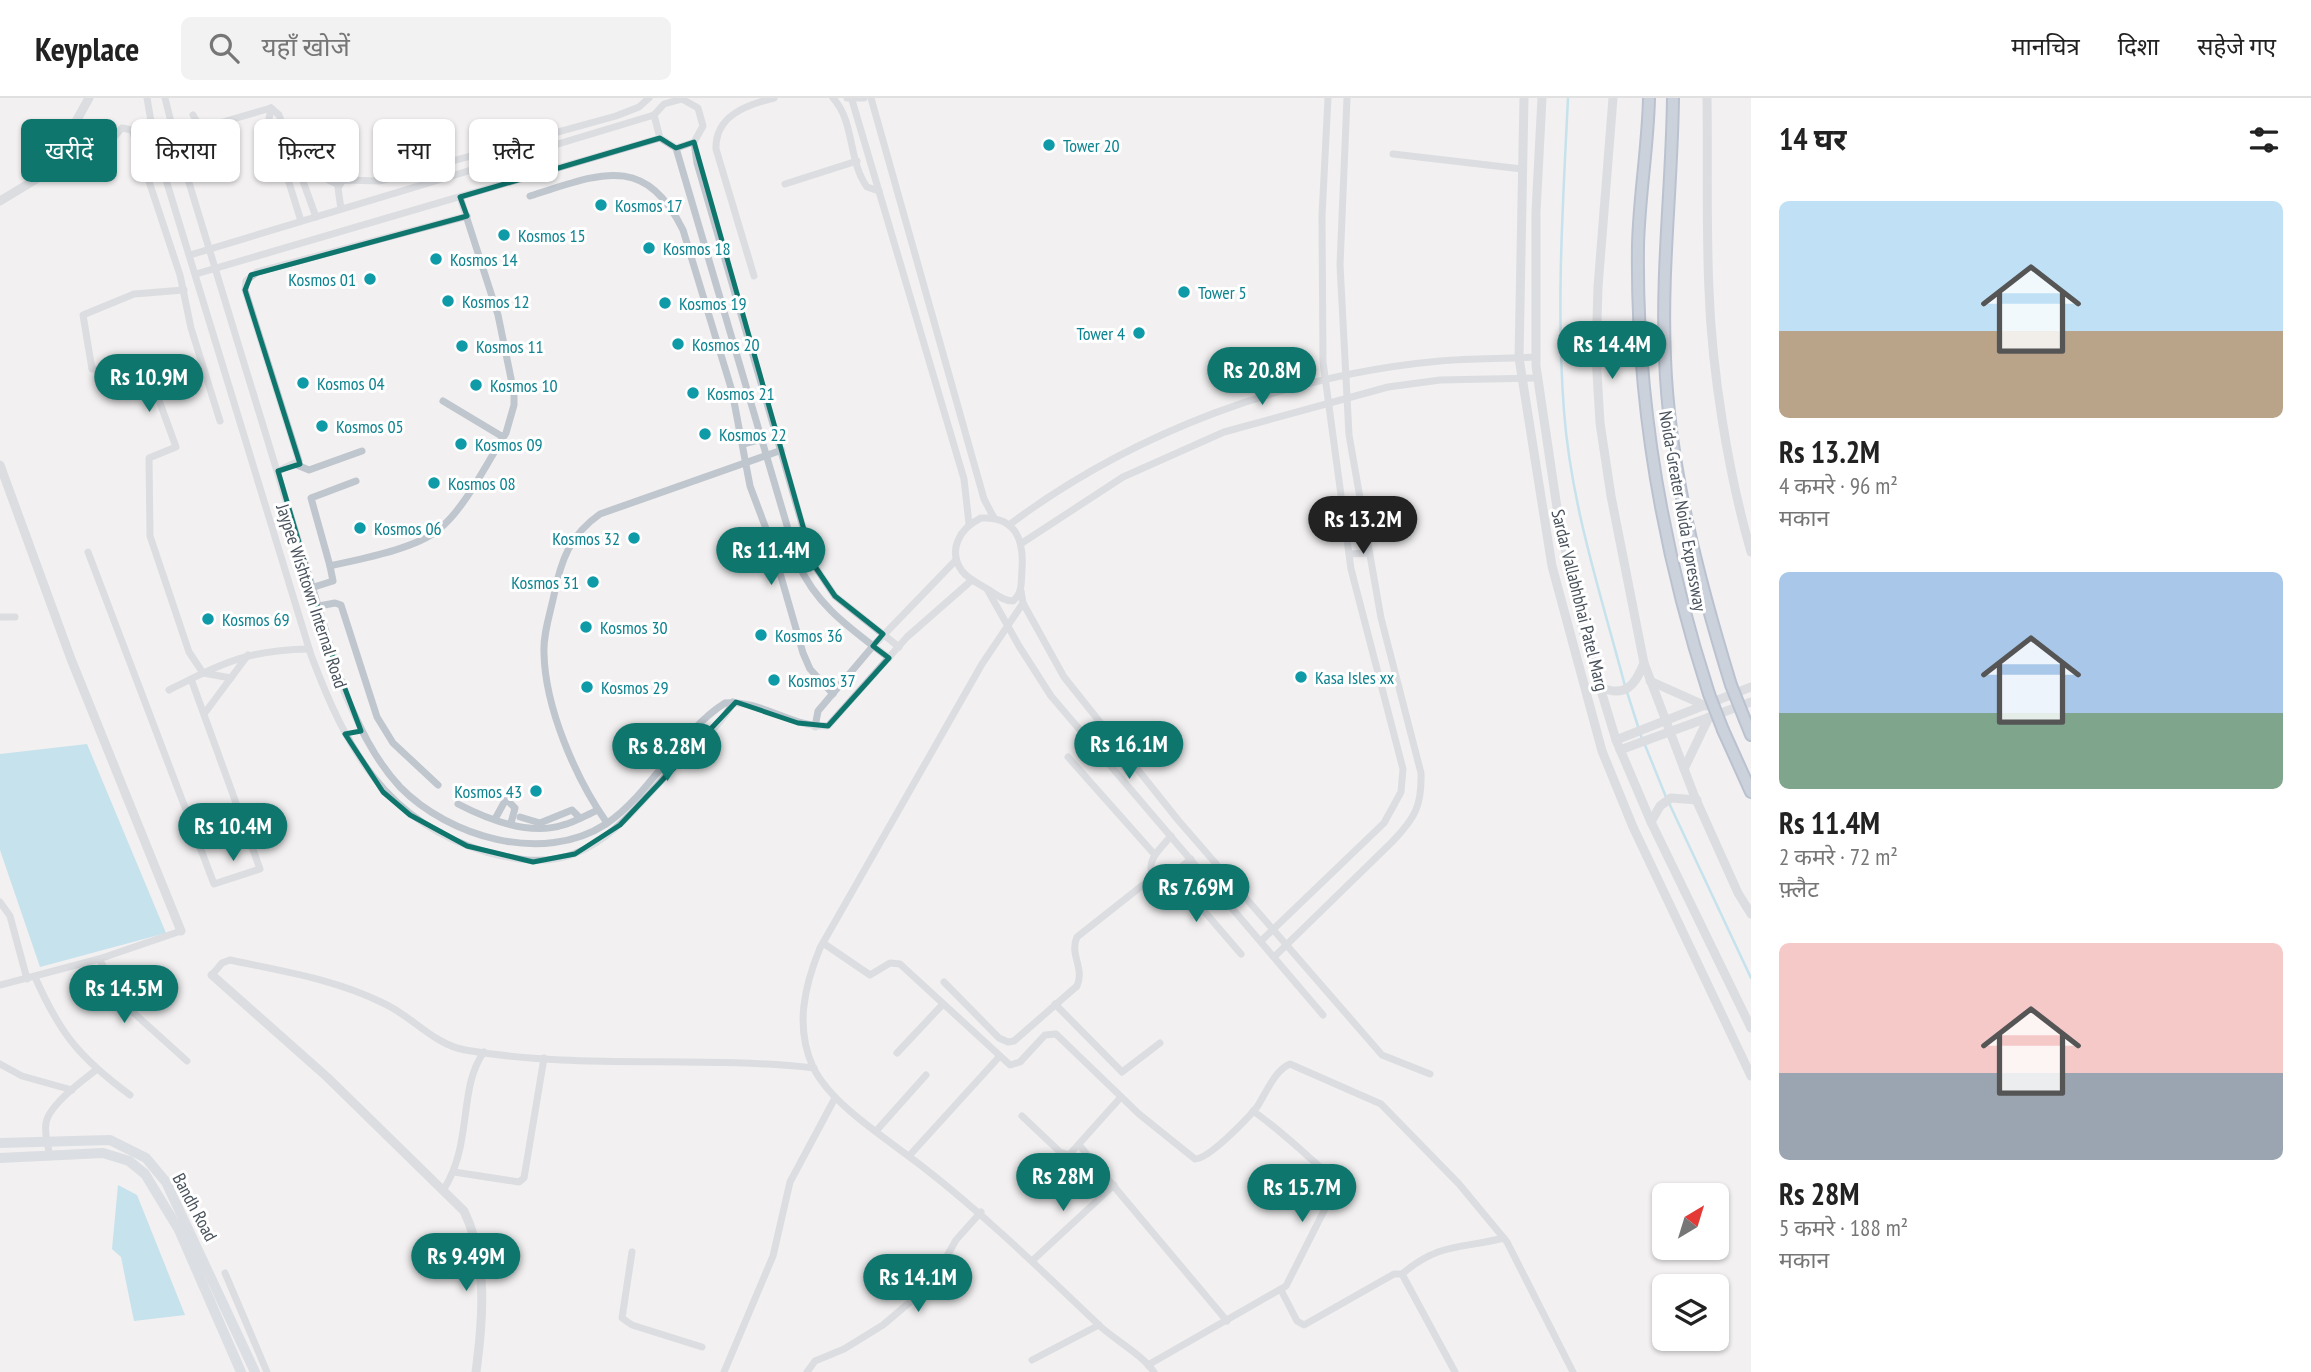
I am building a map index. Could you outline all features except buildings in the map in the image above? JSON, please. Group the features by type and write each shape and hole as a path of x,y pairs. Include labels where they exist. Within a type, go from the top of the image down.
{"highway":[{"name":"Noida-Greater Noida Expressway","path":"1649,98 1638,244 1640,356 1653,460 1686,622 1709,694 1751,792"},
{"name":"Noida-Greater Noida Expressway","path":"1673,98 1665,247 1665,359 1692,544 1731,685 1751,736"}],"main road":[{"name":"Bandh Road","path":"0,1143 110,1140 146,1158 166,1181 255,1372"},
{"name":"Bandh Road","path":"0,1158 103,1153 129,1161 145,1174 179,1230 241,1372"}],"street":[{"path":"0,201 43,176 89,98"},
{"path":"147,98 151,119"},
{"path":"165,98 170,119"},
{"path":"341,209 339,185 342,180 380,181 442,165 616,116 639,107 649,98"},
{"path":"754,276 716,149 715,133 726,119 750,104 774,98"},
{"path":"833,98 843,111 864,183 879,191"},
{"path":"864,98 850,99 964,479 969,524"},
{"path":"871,98 984,499 994,517"},
{"path":"1261,941 1384,823 1401,792 1403,769 1349,554 1325,381 1322,216 1328,98"},
{"path":"1274,957 1401,833 1410,823 1422,799 1421,773 1381,618 1349,435 1340,265 1347,98"},
{"name":"Sardar Vallabhbhai Patel Marg","path":"1524,98 1519,358 1552,566 1602,751 1633,827 1751,1076"},
{"name":"Sardar Vallabhbhai Patel Marg","path":"1542,98 1536,212 1536,357 1559,521 1583,631 1620,750 1651,822 1751,1028"},
{"path":"1613,98 1598,287 1596,355 1600,423 1608,472 1644,663 1697,800 1738,893 1751,914"},
{"path":"1707,98 1709,288 1713,354 1725,430 1751,552"},
{"path":"190,255 653,115 664,104 682,99 694,101 702,117 703,126 694,142 697,163 814,565 835,596 899,647"},
{"path":"192,115 199,125 209,126 271,108"},
{"path":"271,108 280,117 316,217"},
{"path":"271,108 269,118 301,221"},
{"path":"653,115 660,138 676,148 807,584 822,605 889,659"},
{"path":"117,134 122,128 132,130 184,290 191,328 220,421"},
{"path":"196,274 660,138"},
{"path":"676,148 694,142"},
{"path":"1393,154 1522,169"},
{"path":"594,158 599,174"},
{"path":"785,184 857,161"},
{"path":"530,196 599,174 625,174 640,182 675,213 683,230 728,377 750,486 772,542 806,662 832,694"},
{"name":"Jaypee Wishtown Internal Road","path":"167,182 309,649 345,734 362,765 383,792 410,815 467,846 533,862 575,854 606,836 711,729 733,702"},
{"name":"Jaypee Wishtown Internal Road","path":"188,182 334,659 361,731 400,787 424,807 471,831 503,841 530,845 588,834 607,823 722,704 733,702"},
{"path":"331,182 339,185"},
{"path":"330,566 396,548 436,532 450,520 503,437 514,405 514,393 498,315 460,197"},
{"path":"297,465 299,461 245,290 246,281 257,272 467,216"},
{"path":"184,290 134,295 83,315 92,369 148,370 176,447 149,458 150,536 189,652 203,673 231,678"},
{"path":"1009,524 1066,486 1199,418 1346,375 1442,361 1536,357"},
{"path":"1022,542 1079,503 1176,452 1224,432 1388,387 1440,380 1538,377"},
{"path":"443,401 503,437"},
{"path":"743,444 762,439"},
{"path":"607,823 569,754 546,679 546,631 567,547 583,526 600,514 782,450"},
{"path":"278,471 297,465 309,470 362,451"},
{"path":"0,466 71,659 181,932 99,959 0,985"},
{"path":"314,587 333,581 311,498 356,481"},
{"path":"1021,591 1010,601 972,580 956,560 956,546 969,524 981,518 994,517 1009,524 1022,542 1023,603 1064,677 1178,820 1288,943 1382,1055 1430,1074"},
{"path":"88,552 214,884 260,869 191,679"},
{"path":"1349,554 1370,553"},
{"path":"815,727 815,716 832,694 883,634 956,560"},
{"path":"733,702 815,727 828,726 899,647 972,580"},
{"path":"988,589 1006,625 1051,696 1323,1015"},
{"path":"1023,603 1006,625 823,943 808,977 802,1009 804,1036 814,1068 835,1097 981,1212 1099,1325 1151,1369 1289,1283 1337,1184 1290,1138 1253,1111"},
{"path":"319,606 341,605 377,717 393,743 438,785"},
{"path":"0,617 15,617"},
{"path":"169,690 248,654 272,649 309,649"},
{"path":"204,715 248,654"},
{"path":"1600,687 1617,693 1629,689 1637,681 1644,663"},
{"path":"1650,681 1706,706"},
{"path":"1616,740 1751,687"},
{"path":"1620,750 1751,702"},
{"path":"1684,769 1709,716"},
{"path":"345,734 361,731"},
{"path":"1068,757 1156,855"},
{"path":"1651,822 1660,806 1671,798 1697,800"},
{"path":"495,819 506,799 515,808 511,824"},
{"path":"457,804 511,824 550,828 598,810"},
{"path":"520,817 540,823 572,810 580,818"},
{"path":"1153,877 1150,865 1171,836"},
{"path":"944,982 999,1038 1008,1042 1077,986 1081,975 1075,951 1077,937 1153,877 1164,879 1191,859"},
{"path":"1172,875 1241,954"},
{"path":"0,902 10,916 31,978 54,1021 96,1070 130,1095"},
{"path":"823,943 870,975 890,963 900,964 999,1057 1015,1066 1045,1035 1056,1034 1121,1097 1195,1159 1205,1156 1253,1111 1280,1070 1290,1064 1374,1100 1389,1111 1441,1166 1504,1238 1573,1372"},
{"path":"99,959 125,1005 187,1060"},
{"path":"476,1372 481,1301 476,1240 464,1212 444,1189 327,1077 212,975 222,963 230,960 295,972 383,1003 449,1046 544,1058 736,1060 814,1068"},
{"path":"897,1053 943,1004"},
{"path":"1055,1004 1122,1072 1160,1043"},
{"path":"444,1189 454,1172 463,1147 471,1075 484,1052"},
{"path":"909,1156 999,1057"},
{"path":"454,1172 519,1182 524,1178 544,1058"},
{"path":"0,1064 22,1076 72,1090"},
{"path":"50,1156 47,1118 72,1090 96,1070"},
{"path":"877,1130 926,1074"},
{"path":"724,1372 773,1256 790,1182 835,1097"},
{"path":"1022,1116 1066,1156 1080,1146 1121,1097"},
{"path":"1080,1146 1227,1321"},
{"path":"1031,1261 1114,1185"},
{"path":"807,1372 815,1361 844,1349 883,1325 923,1291 935,1277 956,1240 981,1212"},
{"path":"1281,1290 1297,1321 1304,1325 1394,1274 1402,1274 1421,1259 1457,1244 1474,1245 1504,1238"},
{"path":"632,1252 622,1318 632,1325 702,1347"},
{"path":"225,1273 267,1372"},
{"path":"1402,1274 1455,1372"},
{"path":"1032,1360 1099,1325"}],"highlighted area":[{"path":"660,138 676,148 694,142 814,565 835,596 883,634 873,646 889,658 828,726 798,723 736,702 620,825 575,854 533,862 467,846 410,815 383,792 345,734 361,731 330,649 278,471 300,464 245,290 251,275 467,216 460,197 571,163"}],"water":[{"path":"87,744 166,933 40,967 0,850 0,754"},
{"path":"118,1185 137,1195 185,1315 134,1321 121,1257 112,1249"}],"waterway":[{"path":"1568,98 1560,294 1564,411 1580,515 1625,686"},
{"path":"1627,692 1642,739"},
{"path":"1645,745 1666,797"},
{"path":"1669,803 1751,978"}],"place":[{"name":"Tower 20","path":"1049,145"},
{"name":"Kosmos 17","path":"601,205"},
{"name":"Kosmos 15","path":"504,235"},
{"name":"Kosmos 18","path":"649,248"},
{"name":"Kosmos 14","path":"436,259"},
{"name":"Kosmos 01","path":"370,279"},
{"name":"Tower 5","path":"1184,292"},
{"name":"Kosmos 12","path":"448,301"},
{"name":"Kosmos 19","path":"665,303"},
{"name":"Tower 4","path":"1139,333"},
{"name":"Kosmos 20","path":"678,344"},
{"name":"Kosmos 11","path":"462,346"},
{"name":"Kosmos 04","path":"303,383"},
{"name":"Kosmos 10","path":"476,385"},
{"name":"Kosmos 21","path":"693,393"},
{"name":"Kosmos 05","path":"322,426"},
{"name":"Kosmos 22","path":"705,434"},
{"name":"Kosmos 09","path":"461,444"},
{"name":"Kosmos 08","path":"434,483"},
{"name":"Kosmos 06","path":"360,528"},
{"name":"Kosmos 32","path":"634,538"},
{"name":"Kosmos 31","path":"593,582"},
{"name":"Kosmos 69","path":"208,619"},
{"name":"Kosmos 30","path":"586,627"},
{"name":"Kosmos 36","path":"761,635"},
{"name":"Kasa Isles xx","path":"1301,677"},
{"name":"Kosmos 37","path":"774,680"},
{"name":"Kosmos 29","path":"587,687"},
{"name":"Kosmos 43","path":"536,791"}]}
